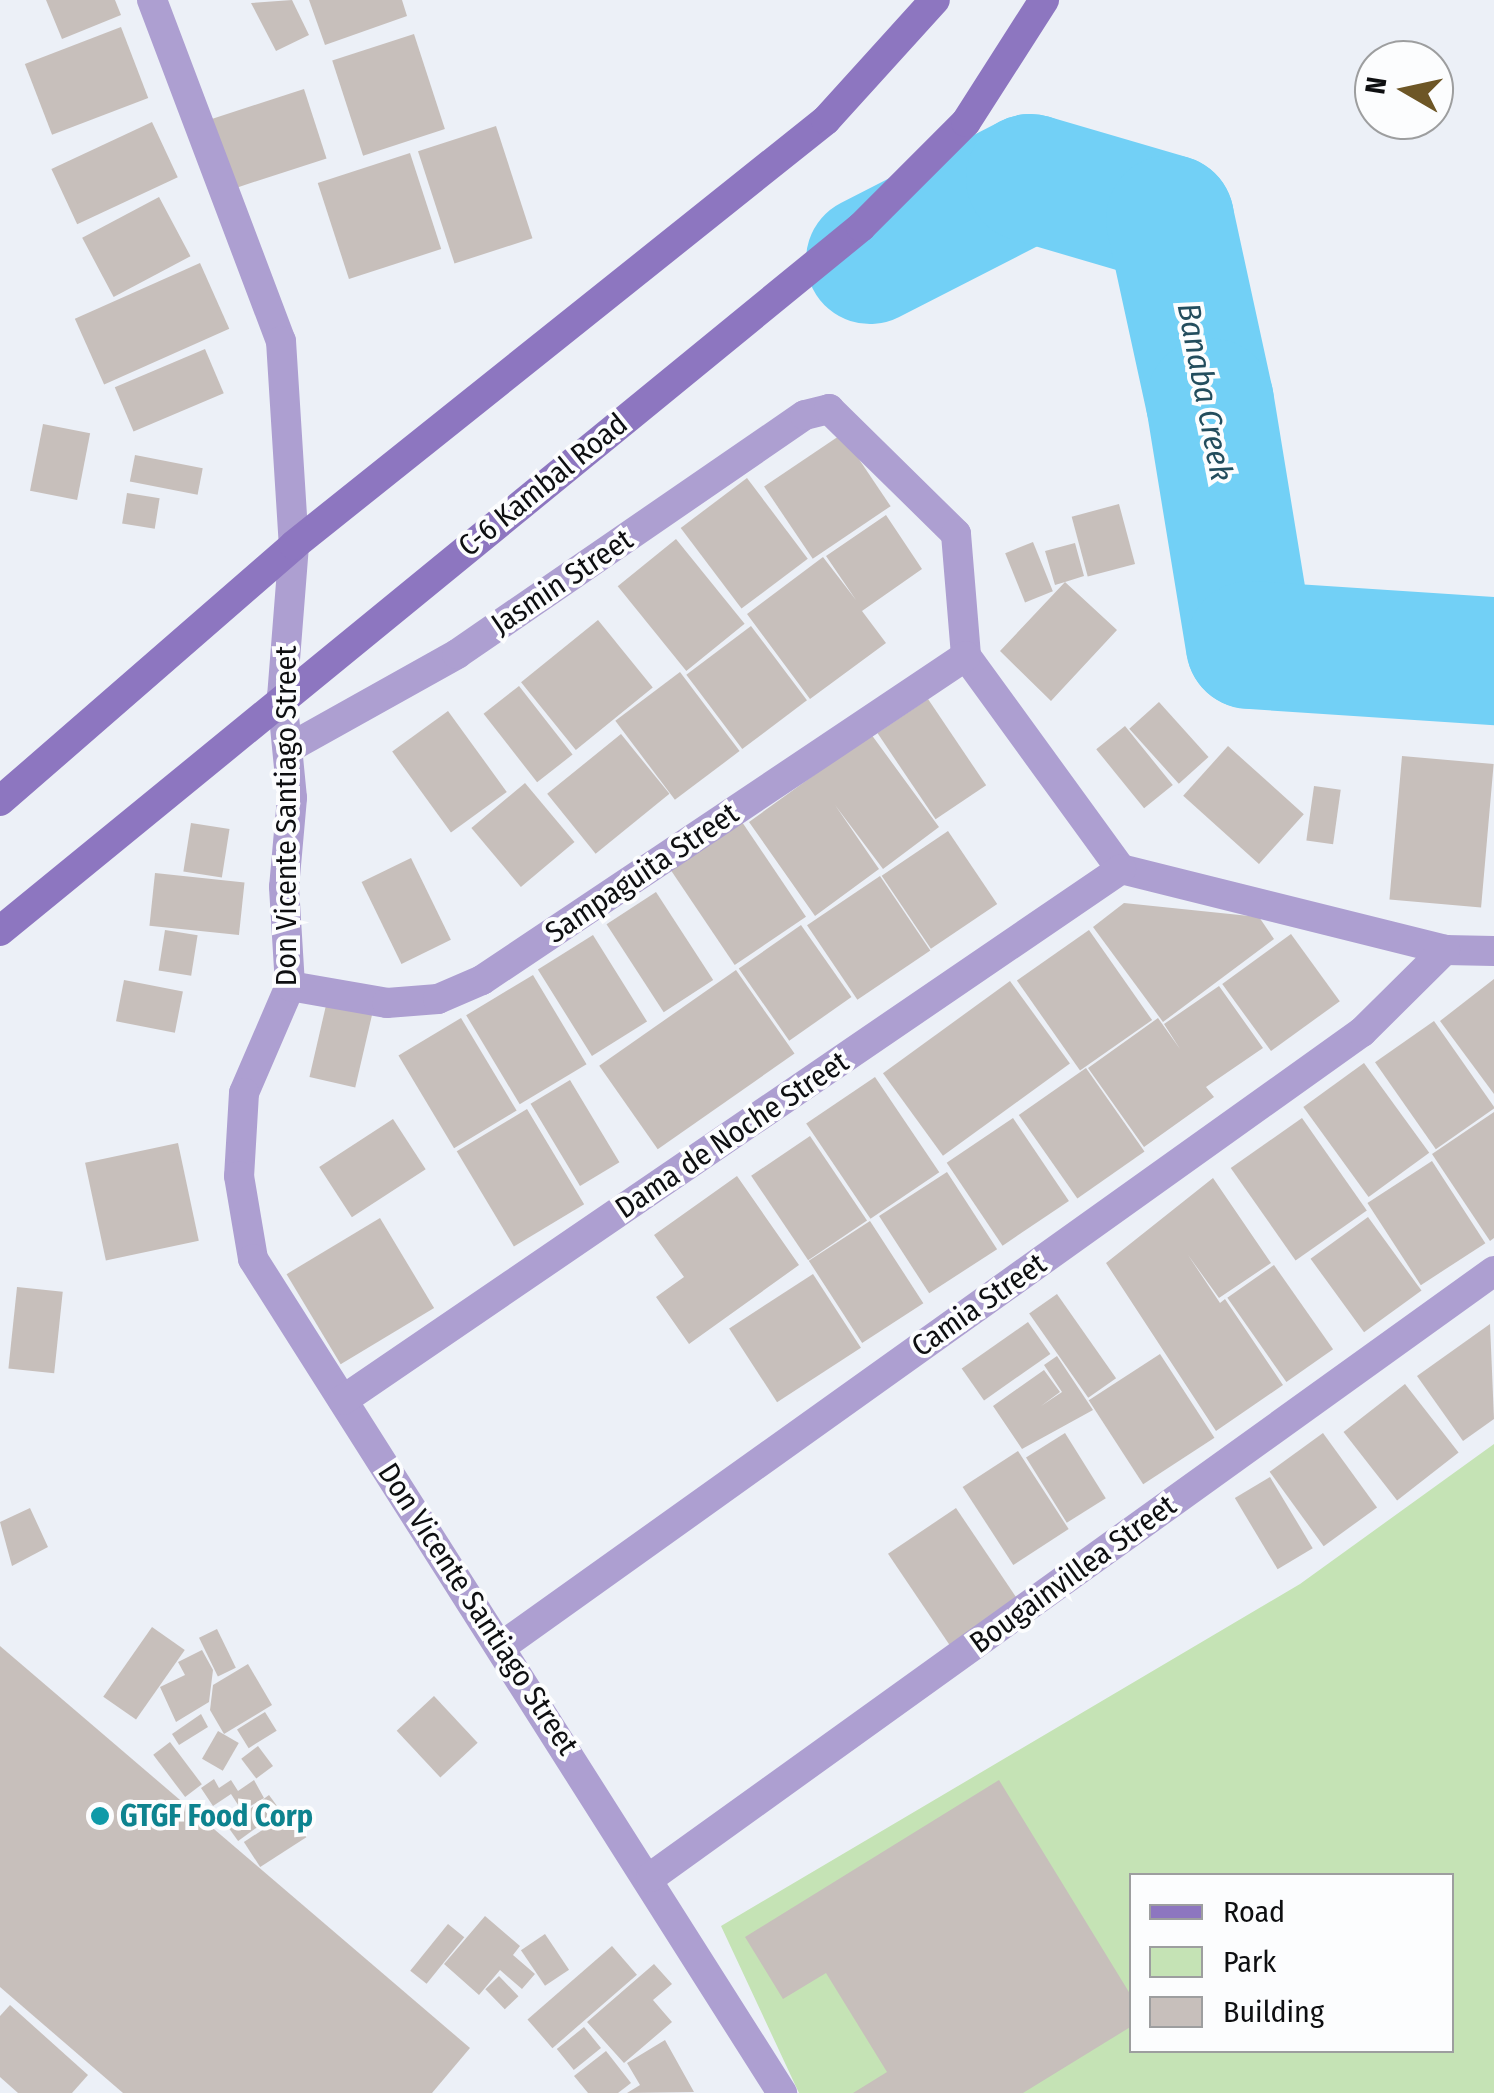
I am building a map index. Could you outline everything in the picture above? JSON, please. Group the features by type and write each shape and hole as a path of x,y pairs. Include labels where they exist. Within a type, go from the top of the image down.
{"main road":[{"path":"0,801 294,546 826,120 935,0"},
{"name":"C-6 Kambal Road","path":"0,931 282,696 861,226 966,122 1044,0"}],"street":[{"name":"Don Vicente Santiago Street","path":"152,0 282,342 294,546 282,696 289,748 284,887 290,986 244,1093 239,1176 253,1258 651,1877 782,2093"},
{"name":"Jasmin Street","path":"289,748 457,654 805,415 828,408 956,534 966,656"},
{"path":"966,656 1121,869 1446,950 1494,951"},
{"name":"Sampaguita Street","path":"290,986 386,1003 438,999 482,980 966,656"},
{"name":"Dama de Noche Street","path":"342,1400 1121,869"},
{"name":"Camia Street","path":"502,1646 1362,1032 1446,950"},
{"name":"Bougainvillea Street","path":"651,1877 1494,1272"}],"green space":[{"path":"1494,1444 1494,2093 799,2093 721,1926 1300,1584"}],"building":[{"path":"46,0 115,0 121,15 62,39"},
{"path":"292,0 309,35 276,51 251,3"},
{"path":"309,0 402,0 407,16 325,45"},
{"path":"121,27 148,98 52,135 25,64"},
{"path":"414,34 445,129 363,156 332,61"},
{"path":"304,89 327,158 234,188 212,119"},
{"path":"152,122 178,177 77,224 51,169"},
{"path":"496,126 532,238 454,264 418,151"},
{"path":"410,153 441,249 349,279 318,183"},
{"path":"159,197 190,256 114,297 82,238"},
{"path":"200,263 229,329 104,384 75,319"},
{"path":"205,349 224,393 134,431 115,387"},
{"path":"43,424 90,433 77,500 30,491"},
{"path":"842,434 891,506 813,559 764,487"},
{"path":"135,455 203,468 198,495 130,482"},
{"path":"747,478 808,559 741,609 681,528"},
{"path":"127,493 160,498 155,529 122,524"},
{"path":"1119,504 1135,564 1088,577 1072,517"},
{"path":"886,515 922,569 862,611 886,643 810,699 747,614 823,557 856,600 826,556"},
{"path":"676,539 745,624 686,671 618,586"},
{"path":"1033,542 1053,591 1025,602 1005,553"},
{"path":"1075,543 1084,576 1055,585 1045,551"},
{"path":"1065,582 1117,630 1051,701 1000,651"},
{"path":"598,620 653,688 576,750 521,682"},
{"path":"751,626 807,700 742,749 686,675"},
{"path":"680,672 740,751 675,800 615,721"},
{"path":"519,686 573,755 537,782 484,714"},
{"path":"928,699 986,785 936,819 877,733"},
{"path":"1159,702 1209,757 1179,784 1129,729"},
{"path":"448,711 507,792 451,832 392,752"},
{"path":"1125,726 1173,785 1144,808 1096,749"},
{"path":"621,734 669,794 596,854 547,794"},
{"path":"871,734 939,827 883,869 835,805 879,869 815,916 749,822"},
{"path":"1228,746 1304,814 1259,864 1183,796"},
{"path":"1402,756 1494,764 1481,907 1389,899"},
{"path":"525,783 574,842 521,887 471,828"},
{"path":"1314,786 1341,790 1333,844 1306,840"},
{"path":"740,819 806,917 735,965 669,867"},
{"path":"191,823 230,829 222,877 183,871"},
{"path":"948,831 997,904 931,949 882,876"},
{"path":"411,858 451,940 401,964 362,882"},
{"path":"155,873 245,882 239,935 149,926"},
{"path":"880,876 930,951 857,1000 807,925"},
{"path":"656,892 713,980 664,1012 607,924"},
{"path":"1124,903 1259,917 1274,939 1163,1022 1093,927"},
{"path":"801,925 851,997 789,1041 739,969"},
{"path":"165,930 198,935 191,976 159,970"},
{"path":"1089,930 1152,1020 1080,1071 1017,980"},
{"path":"1291,934 1340,1001 1271,1051 1222,984"},
{"path":"593,935 647,1022 592,1056 538,969"},
{"path":"736,970 795,1054 658,1149 599,1066"},
{"path":"533,975 587,1064 520,1104 466,1015"},
{"path":"1494,979 1494,1094 1440,1021"},
{"path":"124,980 183,991 175,1033 116,1021"},
{"path":"1010,981 1070,1064 943,1156 883,1073"},
{"path":"1219,986 1263,1048 1206,1087 1214,1097 1144,1147 1088,1068 1158,1018 1180,1049 1164,1024"},
{"path":"327,1001 373,1012 355,1088 309,1077"},
{"path":"461,1018 517,1111 454,1148 398,1056"},
{"path":"1434,1021 1494,1107 1436,1149 1375,1062"},
{"path":"1364,1063 1429,1153 1369,1197 1303,1107"},
{"path":"1086,1068 1145,1152 1077,1199 1019,1115"},
{"path":"875,1077 939,1172 870,1219 806,1123"},
{"path":"570,1080 619,1162 580,1186 531,1104"},
{"path":"527,1109 584,1204 514,1246 457,1151"},
{"path":"1494,1112 1494,1238 1490,1241 1432,1154"},
{"path":"1013,1118 1069,1201 1003,1246 947,1163"},
{"path":"1302,1118 1367,1211 1296,1260 1231,1168"},
{"path":"393,1119 426,1169 352,1217 319,1167"},
{"path":"810,1136 867,1221 808,1260 751,1176"},
{"path":"178,1143 199,1241 106,1261 85,1163"},
{"path":"1432,1161 1485,1243 1421,1285 1367,1203"},
{"path":"947,1172 997,1249 929,1293 879,1216"},
{"path":"737,1176 799,1265 689,1344 656,1297 684,1277 654,1235"},
{"path":"1213,1178 1271,1263 1219,1298 1188,1255 1220,1303 1225,1299 1283,1385 1216,1431 1106,1263"},
{"path":"1368,1217 1421,1291 1364,1332 1311,1259"},
{"path":"380,1218 434,1308 341,1364 287,1274"},
{"path":"870,1221 923,1303 862,1343 809,1261"},
{"path":"1274,1265 1333,1349 1286,1382 1227,1298"},
{"path":"813,1274 861,1348 777,1402 729,1328"},
{"path":"17,1287 63,1292 54,1373 8,1369"},
{"path":"1057,1294 1116,1378 1088,1398 1029,1314"},
{"path":"1028,1322 1050,1354 984,1400 962,1368"},
{"path":"1490,1324 1494,1419 1463,1441 1417,1376"},
{"path":"1160,1354 1214,1438 1143,1484 1089,1400"},
{"path":"1057,1356 1093,1410 1022,1449 993,1406 1044,1370 1060,1392 1041,1406 1062,1392 1044,1365"},
{"path":"1405,1384 1459,1453 1397,1501 1344,1432"},
{"path":"1065,1433 1106,1498 1067,1523 1026,1457"},
{"path":"1323,1433 1377,1507 1324,1546 1270,1472"},
{"path":"1018,1451 1069,1529 1013,1565 963,1487"},
{"path":"1270,1477 1313,1548 1278,1569 1235,1498"},
{"path":"30,1508 48,1547 12,1566 0,1522"},
{"path":"956,1508 1020,1603 952,1648 888,1554"},
{"path":"152,1627 185,1650 136,1720 103,1697"},
{"path":"217,1629 236,1668 218,1676 199,1638"},
{"name":"GTGF Food Corp","path":"0,1646 470,2048 432,2093 123,2093 0,1987"},
{"path":"202,1650 213,1670 209,1702 176,1722 160,1687 185,1675 178,1662"},
{"path":"248,1664 272,1705 224,1734 210,1710 213,1685"},
{"path":"434,1696 478,1743 440,1778 397,1731"},
{"path":"265,1712 277,1731 249,1748 237,1729"},
{"path":"201,1714 208,1727 179,1745 172,1734"},
{"path":"218,1731 239,1743 223,1771 202,1759"},
{"path":"170,1742 202,1784 185,1797 153,1755"},
{"path":"258,1746 273,1766 256,1779 241,1759"},
{"path":"214,1779 219,1788 231,1780 238,1791 254,1780 264,1798 242,1811 231,1794 213,1806 201,1788"},
{"path":"999,1780 1129,1992 1129,2028 1023,2093 853,2093 887,2072 826,1973 783,1999 745,1937"},
{"path":"269,1795 280,1810 238,1841 227,1826"},
{"path":"290,1812 306,1837 260,1867 244,1842"},
{"path":"485,1916 520,1946 513,1955 535,1974 522,1989 500,1970 479,1995 444,1964"},
{"path":"448,1924 464,1937 427,1984 410,1971"},
{"path":"545,1934 569,1970 545,1986 521,1950"},
{"path":"612,1946 637,1975 552,2048 527,2019"},
{"path":"654,1964 672,1984 653,2000 672,2022 624,2063 587,2022"},
{"path":"499,1976 518,1996 505,2009 485,1989"},
{"path":"10,2005 88,2075 72,2093 18,2093 0,2077 0,2016"},
{"path":"584,2027 601,2048 574,2070 557,2049"},
{"path":"665,2040 694,2092 627,2093 640,2085 627,2063"},
{"path":"606,2051 631,2083 618,2093 588,2093 574,2076"}],"waterway":[{"name":"Banaba Creek","path":"870,260 1030,178 1170,219 1210,402 1250,645 1494,661"}],"place":[{"name":"GTGF Food Corp","path":"100,1816"}]}
